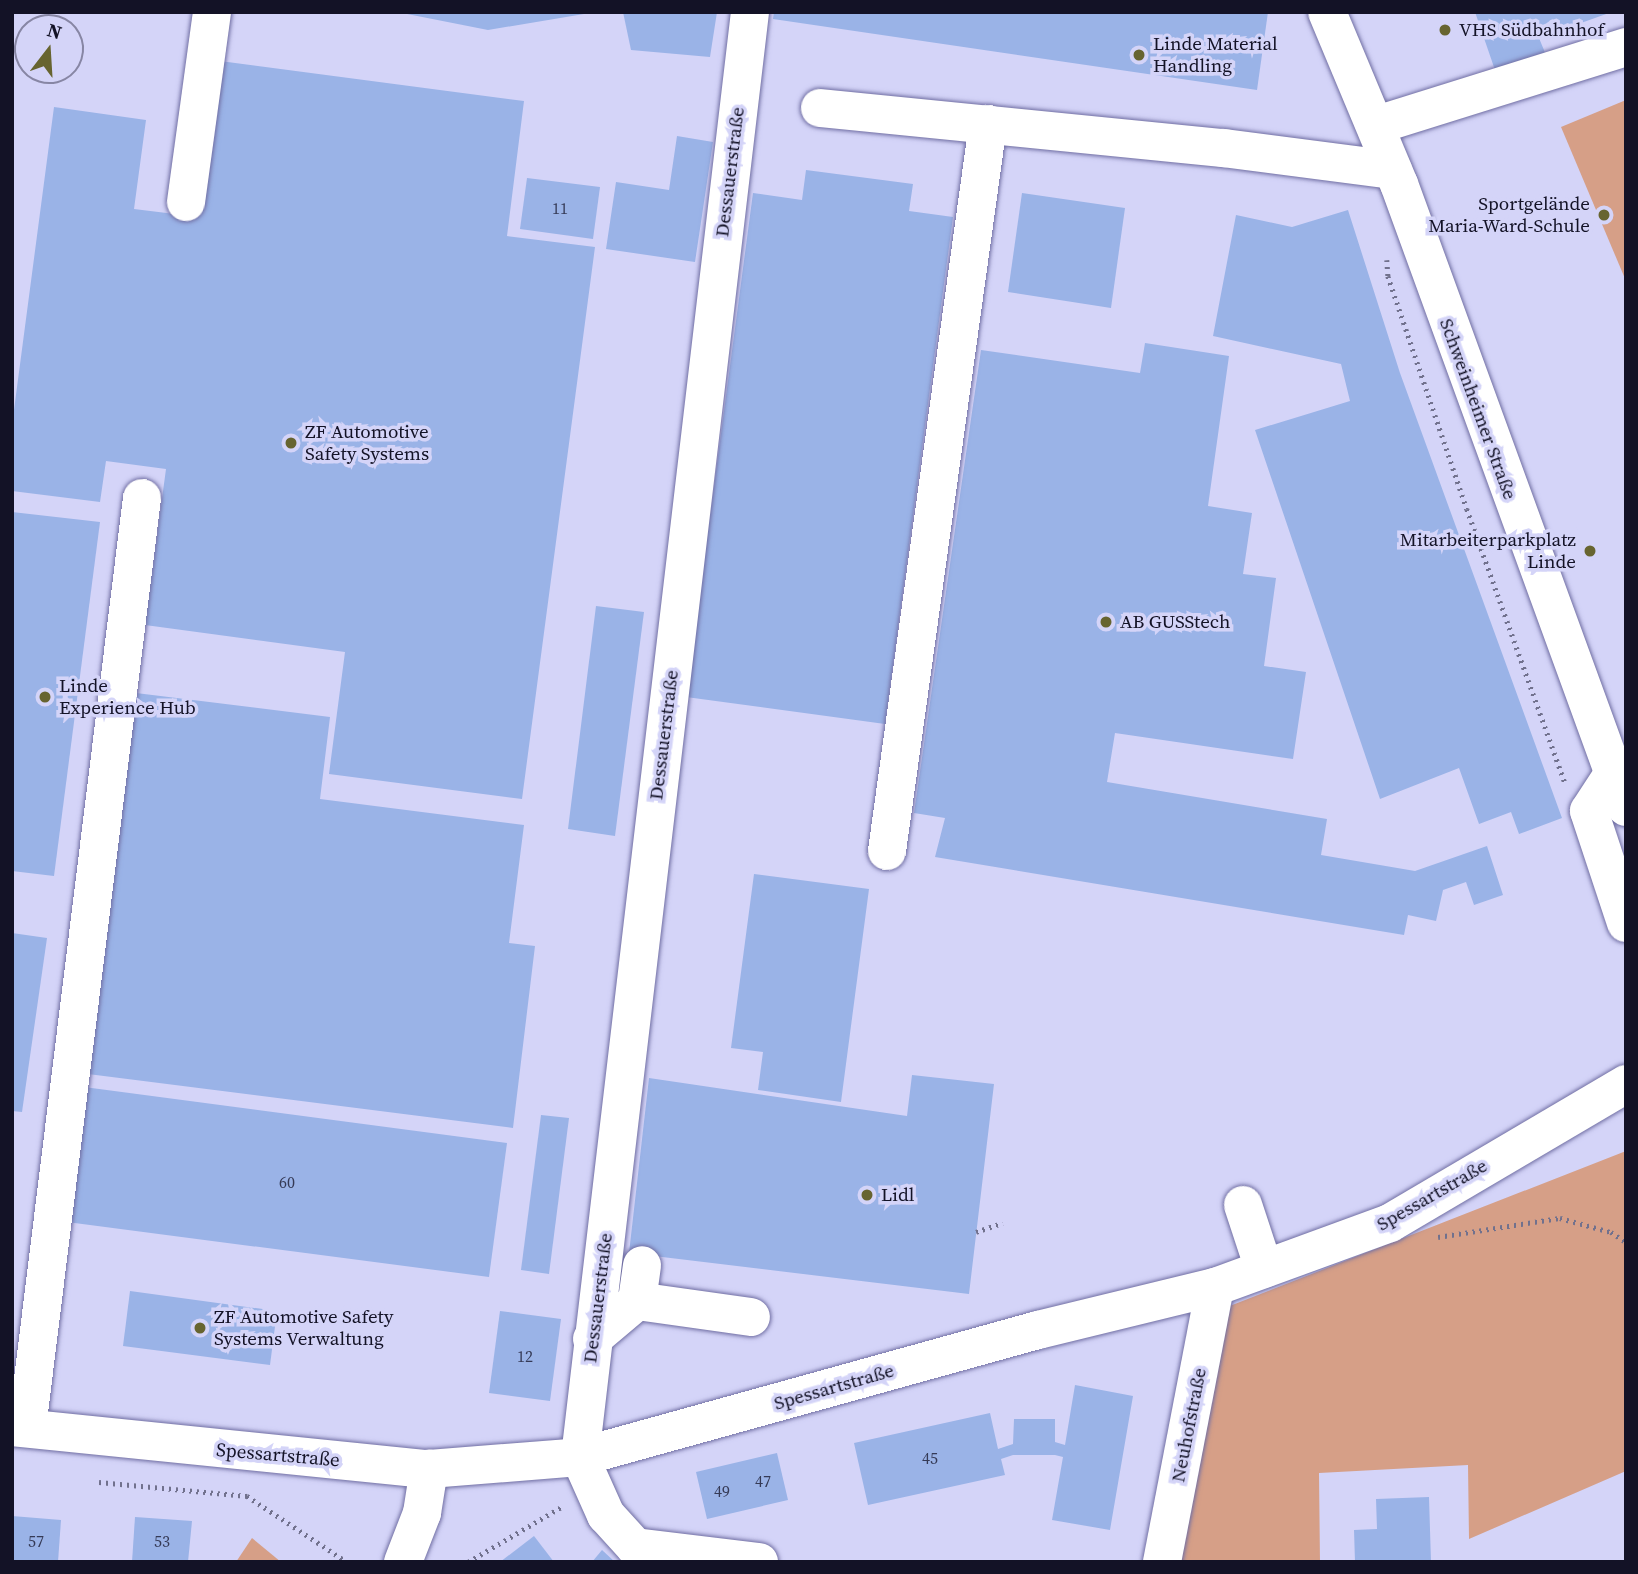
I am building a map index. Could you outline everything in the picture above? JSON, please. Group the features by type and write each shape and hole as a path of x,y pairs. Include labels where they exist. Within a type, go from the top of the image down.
{"street":[{"path":"186,202 212,12"},
{"name":"Dessauerstraße","path":"587,1474 593,1339 750,12"},
{"name":"Schweinheimer Straße","path":"1327,12 1377,125 1616,763"},
{"path":"1377,125 1626,47"},
{"path":"820,108 988,124 1393,170"},
{"path":"887,851 988,124"},
{"path":"19,1427 142,498"},
{"path":"1616,763 1589,811 1626,923"},
{"name":"Spessartstraße","path":"19,1427 429,1469 587,1474 1038,1330 1215,1287 1390,1223 1476,1168 1621,1093"},
{"path":"1243,1205 1264,1269"},
{"path":"593,1339 640,1283 751,1317"},
{"name":"Neuhofstraße","path":"1162,1562 1215,1287"},
{"path":"403,1562 422,1513 429,1469"},
{"path":"587,1474 606,1514 635,1546 759,1562"}],"path":[{"path":"1410,217 1385,231 1388,276 1570,796"},
{"path":"1390,1223 1441,1238 1495,1225 1560,1218 1611,1232 1626,1242"},
{"path":"976,1233 1002,1223"},
{"path":"468,1562 587,1474"},
{"path":"99,1482 247,1496 347,1562"}],"shaded area":[{"path":"1626,100 1626,281 1561,127"},
{"path":"1626,1151 1626,1471 1469,1539 1468,1465 1319,1473 1320,1562 1180,1562 1222,1309"},
{"path":"252,1538 281,1562 236,1562"}],"building":[{"path":"397,12 584,12 584,14 488,30"},
{"path":"623,12 717,12 710,57 631,50"},
{"name":"Linde Material Handling","path":"774,12 1268,12 1257,90 773,19"},
{"path":"1475,12 1609,13 1539,38 1546,55 1496,73"},
{"name":"ZF Automotive Safety Systems","path":"220,61 524,101 507,236 595,247 522,799 329,774 345,652 145,625 166,469 106,461 100,502 12,491 12,425 54,107 146,120 134,209 199,217"},
{"path":"677,136 713,142 695,262 606,249 616,182 669,190"},
{"path":"806,170 913,184 909,211 953,217 885,724 686,697 753,193 802,200"},
{"path":"527,178 600,187 593,239 520,229"},
{"path":"1022,193 1125,208 1111,308 1008,292"},
{"path":"1348,210 1400,373 1562,818 1519,834 1511,812 1479,824 1459,768 1380,799 1255,430 1350,401 1341,364 1213,336 1236,215 1292,227"},
{"name":"AB GUSStech","path":"1145,343 1229,356 1208,506 1252,513 1243,574 1276,578 1264,666 1306,672 1293,759 1115,733 1107,782 1327,819 1321,855 1415,871 1487,846 1503,895 1474,905 1466,882 1443,890 1436,921 1408,915 1404,935 935,857 945,818 914,813 981,350 1140,373"},
{"name":"Linde Experience Hub","path":"12,512 100,522 54,876 12,871"},
{"path":"596,606 644,612 615,836 568,829"},
{"path":"136,693 330,717 320,799 524,825 509,943 535,946 513,1128 88,1074"},
{"path":"754,874 869,889 841,1102 758,1090 763,1052 731,1048"},
{"path":"12,933 47,938 22,1112 12,1111"},
{"path":"912,1075 994,1084 969,1294 629,1253 649,1078 907,1116"},
{"path":"84,1087 507,1143 489,1277 67,1222"},
{"path":"541,1115 569,1118 549,1274 521,1270"},
{"name":"ZF Automotive Safety Systems Verwaltung","path":"130,1291 277,1311 270,1365 123,1346"},
{"path":"500,1311 561,1319 550,1401 489,1393"},
{"path":"1075,1385 1133,1396 1110,1530 1052,1520 1063,1457 1055,1455 1013,1455 1001,1459 1005,1475 868,1505 854,1443 990,1413 998,1449 1013,1444 1014,1419 1055,1419 1055,1442 1065,1445"},
{"path":"777,1453 788,1500 707,1519 696,1472"},
{"path":"1429,1497 1431,1562 1355,1562 1354,1530 1377,1529 1376,1499"},
{"path":"12,1516 61,1520 58,1562 12,1562"},
{"path":"135,1517 192,1521 188,1562 132,1562"},
{"path":"534,1536 554,1562 500,1562"},
{"path":"602,1550 615,1562 592,1562"}],"place":[{"name":"VHS Südbahnhof","path":"1445,30"},
{"name":"Linde Material Handling","path":"1139,55"},
{"name":"Sportgelände Maria-Ward-Schule","path":"1604,215"},
{"name":"ZF Automotive Safety Systems","path":"291,443"},
{"name":"Mitarbeiterparkplatz Linde","path":"1590,551"},
{"name":"AB GUSStech","path":"1106,622"},
{"name":"Linde Experience Hub","path":"45,697"},
{"name":"Lidl","path":"867,1195"},
{"name":"ZF Automotive Safety Systems Verwaltung","path":"200,1328"}]}
